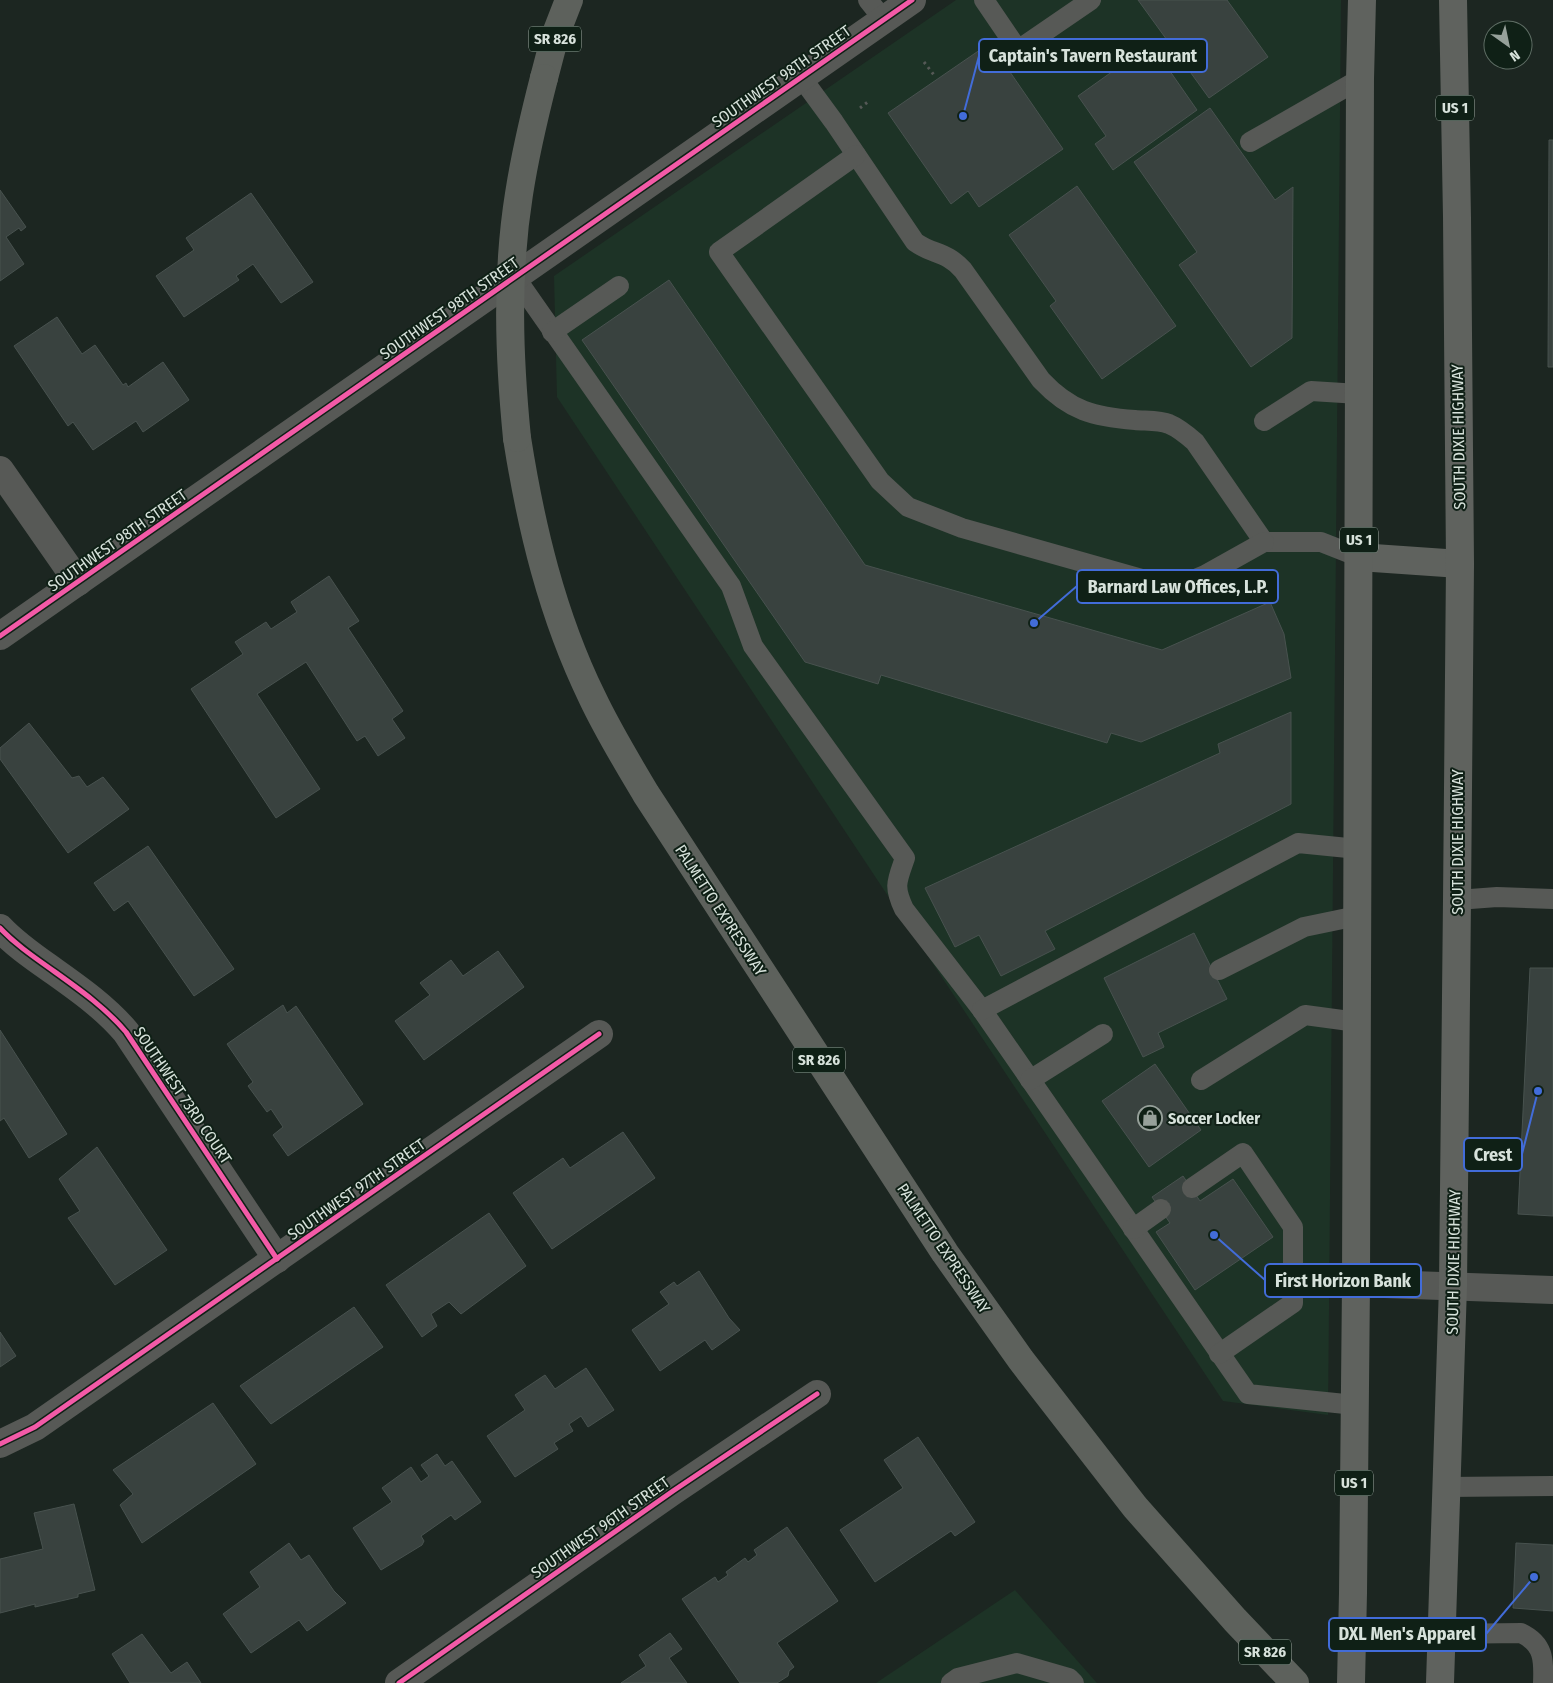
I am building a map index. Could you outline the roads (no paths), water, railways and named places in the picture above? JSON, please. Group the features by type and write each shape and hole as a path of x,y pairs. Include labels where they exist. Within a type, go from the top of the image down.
{"highway":[{"name":"PALMETTO EXPRESSWAY","path":"569,0 544,78 529,138 519,196 512,257 510,355 517,438 526,494 550,592 569,644 592,697 617,745 646,794 945,1253 1016,1353 1135,1507 1235,1620 1295,1683"},
{"name":"US 1","path":"1351,1683 1354,1592 1360,79 1362,0"},
{"name":"SOUTH DIXIE HIGHWAY","path":"1440,1683 1453,1286 1460,564 1453,0"},
{"path":"1359,557 1460,564"}],"street":[{"name":"SOUTHWEST 98TH STREET","path":"0,636 801,77 876,10 912,0"},
{"path":"0,470 78,582"},
{"name":"SOUTHWEST 73RD COURT","path":"0,928 26,951 113,1016 126,1032 277,1259"},
{"name":"SOUTHWEST 97TH STREET","path":"0,1444 35,1427 599,1034"},
{"path":"1356,1283 1553,1290"},
{"name":"SOUTHWEST 96TH STREET","path":"399,1683 673,1491 817,1394"}],"lane":[{"path":"984,0 1018,50 1091,0"},
{"path":"801,77 915,242 926,250 942,254 958,264 1041,380 1055,395 1095,415 1168,423 1183,431 1195,442 1264,542"},
{"path":"1250,142 1360,79"},
{"path":"856,155 719,252 880,481 908,507 962,528 1174,588 1205,576 1264,542 1321,542 1359,557"},
{"path":"515,277 731,586 753,646 905,858 897,882 898,895 904,909 982,1010 1248,1394 1355,1405"},
{"path":"552,332 619,286"},
{"path":"1264,421 1310,391 1359,394"},
{"path":"982,1010 1298,843 1358,848"},
{"path":"1457,900 1497,897 1553,899"},
{"path":"1218,970 1304,927 1358,916"},
{"path":"1201,1080 1305,1015 1357,1022"},
{"path":"1030,1080 1103,1034"},
{"path":"1192,1188 1243,1153 1293,1227 1292,1303 1219,1354"},
{"path":"1133,1229 1161,1209"},
{"path":"1446,1487 1553,1486"},
{"path":"1441,1634 1521,1634 1532,1638 1539,1648 1544,1661 1543,1683"},
{"path":"951,1683 958,1678 1017,1663 1069,1678 1074,1683"}],"place":[{"name":"Captain's Tavern Restaurant","path":"963,116"},
{"name":"Barnard Law Offices, L.P.","path":"1034,623"},
{"name":"Crest","path":"1538,1091"},
{"name":"Soccer Locker","path":"1150,1118"},
{"name":"First Horizon Bank","path":"1214,1235"},
{"name":"DXL Men's Apparel","path":"1534,1577"}]}
